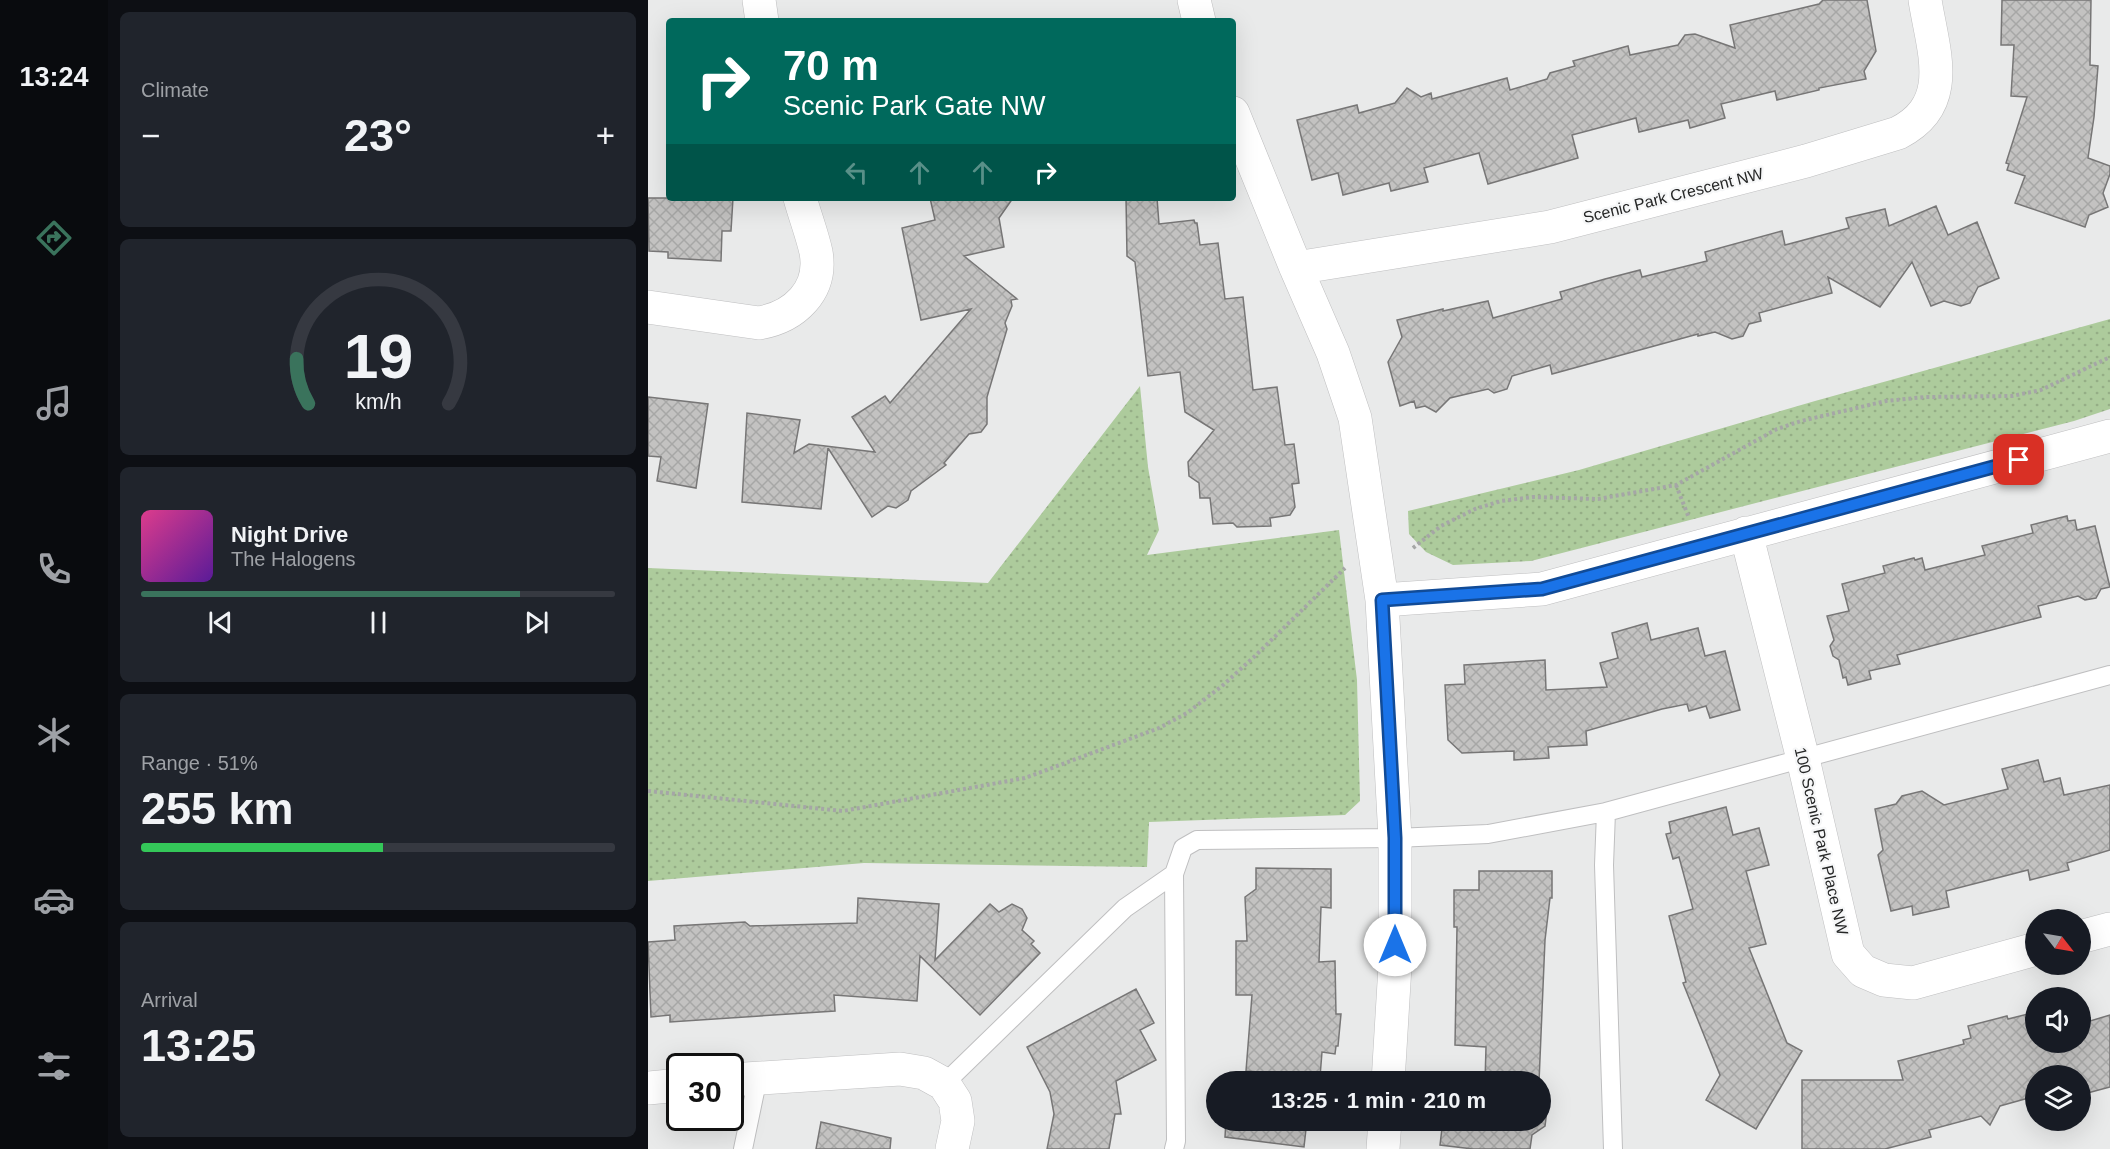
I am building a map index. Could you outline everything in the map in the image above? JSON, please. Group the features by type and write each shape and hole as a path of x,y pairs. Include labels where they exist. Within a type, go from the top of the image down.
{"street":[{"path":"759,0 762,18"},
{"path":"1194,0 1198,18"},
{"name":"Scenic Park Crescent NW","path":"1296,268 1550,227 1806,161 1898,133 1911,127 1921,117 1935,93 1936,66 1924,0"},
{"path":"1236,120 1333,353 1355,418 1382,600 1395,838 1395,966 1389,1071"},
{"path":"648,307 759,323 772,321 798,307 810,290 817,269 816,254 801,201"},
{"path":"1382,600 1542,589 2110,436"},
{"name":"100 Scenic Park Place NW","path":"1746,533 1803,759 1848,954 1863,971 1884,980 1913,982 2025,952"},
{"path":"2091,934 2110,929"},
{"path":"745,1078 900,1069 924,1073 944,1084 955,1101 958,1121 952,1149"},
{"path":"648,1088 666,1086"},
{"path":"1383,1149 1384,1131"}],"lane":[{"path":"1174,1149 1176,1130 1174,874 1183,848 1197,840 1395,838 1488,834 1606,812 2110,675"},
{"path":"1606,812 1604,865 1613,1149"},
{"path":"944,1084 1125,908 1174,874"},
{"path":"743,1149 745,1078"}],"path":[{"path":"1413,548 1441,526 1474,509 1501,501 1533,496 1598,499 1676,485 1777,429 1801,421 1886,401 1925,397 2012,396 2041,390 2110,357"},
{"path":"648,791 843,811 1025,778 1159,728 1187,713 1222,686 1349,566"}],"green space":[{"path":"2110,319 2110,409 2074,421 1531,561 1453,565 1426,552 1409,534 1408,511 1579,470 1815,401"},
{"path":"1140,386 1148,467 1159,530 1147,555 1339,530 1357,680 1360,801 1345,815 1149,822 1147,867 864,863 648,881 648,568 988,583"}],"building":[{"path":"1823,0 1867,0 1876,51 1864,71 1866,79 1819,88 1819,90 1777,100 1775,91 1721,104 1725,118 1690,128 1688,120 1639,132 1636,118 1572,135 1578,158 1488,184 1479,153 1424,168 1428,182 1391,191 1389,183 1343,195 1338,173 1312,180 1297,120 1357,105 1359,113 1395,103 1407,88 1421,97 1431,93 1432,99 1507,78 1510,90 1547,79 1550,73 1575,66 1573,61 1628,46 1630,55 1678,45 1685,35 1695,34 1735,48 1730,25 1819,4"},
{"path":"2002,0 2091,0 2090,65 2098,66 2088,158 2110,166 2110,174 2103,193 2108,207 2089,215 2085,227 2015,203 2025,176 2007,170 2009,164 2006,163 2027,97 2011,96 2014,45 2001,45"},
{"path":"648,198 666,198 666,201 733,201 731,231 722,231 721,261 668,258 668,252 649,251"},
{"path":"931,201 1011,201 999,218 1004,247 964,256 1017,299 1011,300 1012,306 1005,323 1007,329 987,397 987,424 981,432 969,434 944,463 946,465 911,491 908,500 896,508 888,506 872,517 828,448 821,509 742,502 747,413 800,420 794,453 809,444 875,452 852,417 885,396 890,403 971,309 921,320 902,228 935,220"},
{"path":"1126,201 1157,201 1159,224 1194,220 1197,223 1200,245 1218,243 1225,299 1243,297 1253,390 1277,387 1285,445 1294,444 1299,483 1292,484 1295,507 1290,515 1270,518 1271,526 1237,527 1233,523 1213,524 1210,498 1200,498 1199,483 1189,476 1188,462 1214,430 1185,412 1180,372 1148,376 1135,262 1127,256"},
{"path":"1936,206 1948,235 1977,222 1999,278 1978,287 1970,303 1961,306 1944,301 1931,306 1912,262 1880,307 1828,277 1832,293 1759,313 1761,321 1749,324 1743,336 1732,339 1715,332 1698,336 1698,334 1552,374 1550,365 1512,376 1507,389 1494,393 1488,389 1450,398 1436,412 1425,406 1416,408 1414,401 1400,406 1388,362 1402,337 1397,320 1488,301 1493,318 1562,299 1560,292 1605,279 1640,270 1642,277 1707,261 1705,252 1782,231 1785,245 1849,228 1846,218 1885,209 1889,226"},
{"path":"648,397 708,404 696,488 657,481 661,457 648,456"},
{"path":"2067,516 2068,521 2075,520 2077,530 2095,526 2110,587 2101,589 2096,598 2085,600 2078,596 2038,606 2041,617 1897,655 1900,664 1869,671 1871,679 1848,685 1846,677 1843,678 1839,660 1833,656 1830,646 1834,640 1827,616 1849,611 1842,584 1885,573 1883,566 1914,558 1915,560 1922,558 1925,570 1985,555 1982,546 2033,533 2031,525"},
{"path":"1647,623 1651,640 1698,628 1705,656 1725,651 1740,710 1710,718 1706,706 1689,711 1687,704 1662,709 1586,731 1587,745 1548,747 1549,758 1514,760 1514,751 1462,753 1448,740 1445,685 1465,684 1464,665 1545,660 1546,690 1607,687 1600,663 1618,658 1612,633"},
{"path":"2038,760 2044,782 2060,778 2064,795 2110,785 2110,850 2067,863 2069,870 2030,880 2028,870 1946,891 1949,907 1913,915 1912,906 1891,911 1878,855 1883,850 1875,809 1896,804 1902,796 1922,791 1944,805 2008,789 2002,769"},
{"path":"1726,807 1733,835 1759,828 1769,865 1746,871 1766,944 1749,948 1787,1043 1802,1051 1756,1129 1706,1100 1720,1075 1683,983 1686,982 1669,916 1693,909 1679,857 1673,859 1666,834 1671,833 1669,822"},
{"path":"1256,868 1331,869 1331,908 1321,907 1319,962 1335,961 1336,1014 1341,1014 1338,1046 1336,1046 1335,1054 1322,1052 1320,1071 1246,1071 1252,995 1236,995 1236,941 1247,941 1245,897 1256,889"},
{"path":"1479,871 1552,871 1552,898 1550,898 1545,940 1539,1071 1485,1071 1486,1047 1455,1045 1457,927 1454,927 1454,890 1479,890"},
{"path":"858,898 939,904 935,960 990,904 999,912 1012,904 1022,909 1027,918 1022,930 1034,941 1031,944 1040,953 980,1015 920,956 917,1001 834,995 835,1011 670,1022 670,1015 651,1017 648,942 675,940 674,926 745,922 750,926 857,923"},
{"path":"1136,989 1154,1023 1140,1030 1156,1060 1116,1081 1121,1114 1115,1114 1109,1149 1047,1149 1054,1114 1050,1092 1027,1047"},
{"path":"2025,1015 2025,1053 2091,1053 2091,1021 2110,1015 2110,1087 2091,1092 2091,1065 2025,1065 2025,1099 2000,1106 1990,1125 1981,1116 1929,1130 1931,1137 1885,1149 1802,1149 1802,1080 1903,1080 1898,1061 1964,1044 1963,1040 1971,1038 1968,1026 2007,1016 2008,1019"},
{"path":"821,1122 891,1138 890,1149 816,1149"},
{"path":"1225,1131 1306,1131 1304,1147 1225,1137"},
{"path":"1442,1131 1538,1131 1532,1135 1530,1149 1473,1149 1440,1145"}],"route":[{"path":"1395,945 1395,838 1382,600 1542,589 2019,460"}]}
